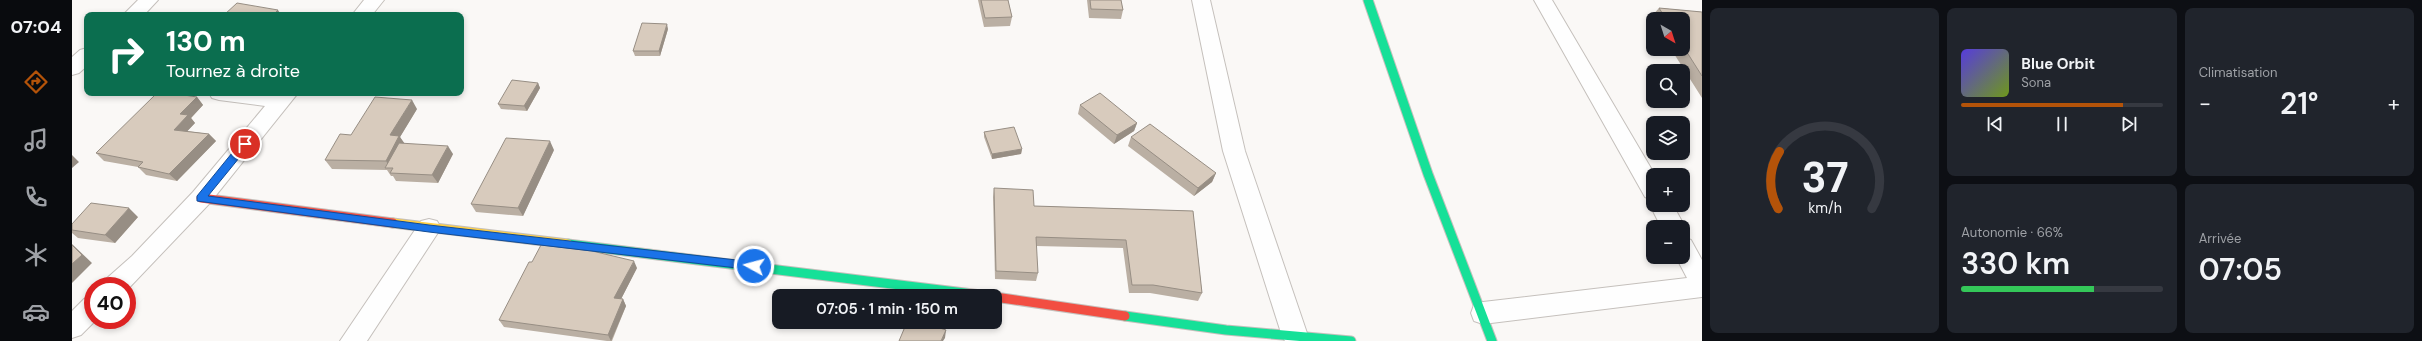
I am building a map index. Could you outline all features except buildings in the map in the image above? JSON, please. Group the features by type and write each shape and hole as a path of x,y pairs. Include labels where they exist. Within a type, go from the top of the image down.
{"street":[{"path":"135,12 149,0"},
{"path":"364,12 375,0"},
{"path":"1201,0 1234,151 1295,336"},
{"path":"1368,0 1428,174 1483,313 1492,341"},
{"path":"1543,0 1646,179"},
{"path":"72,68 84,58"},
{"path":"72,73 84,75"},
{"path":"268,96 285,97"},
{"path":"125,277 201,198 285,97"},
{"path":"201,198 429,228 893,282 941,289"},
{"path":"353,341 429,228"},
{"path":"1483,313 1702,286 1690,262"},
{"path":"1002,298 1223,336 1295,336 1351,341"},
{"path":"72,327 84,316"}],"traffic: fast":[{"path":"1368,0 1428,174 1492,341"},
{"path":"568,244 932,289"},
{"path":"1125,316 1226,330 1351,341"}],"traffic: slow":[{"path":"393,223 568,244"}],"traffic: jam":[{"path":"201,198 393,223"},
{"path":"1002,298 1125,316"}],"route":[{"path":"245,144 201,198 290,211 754,266"}]}
